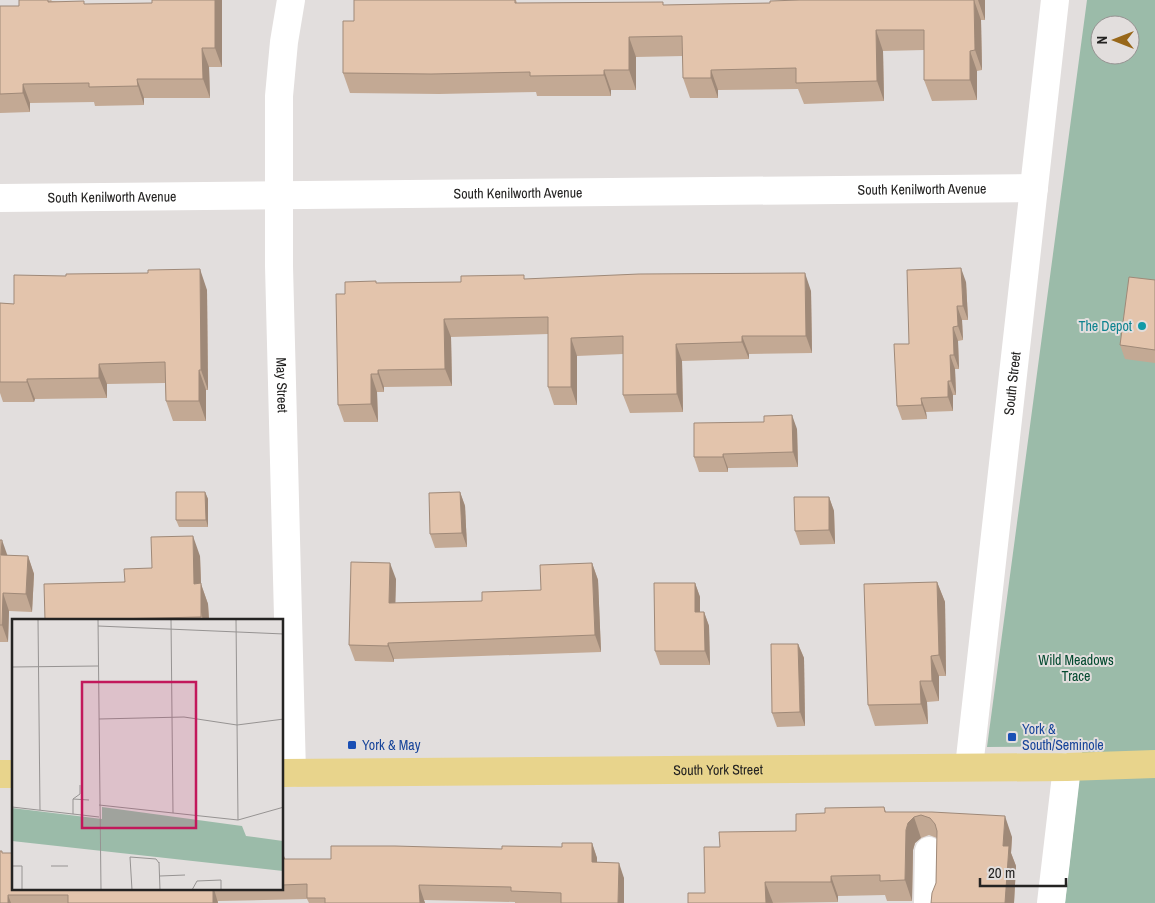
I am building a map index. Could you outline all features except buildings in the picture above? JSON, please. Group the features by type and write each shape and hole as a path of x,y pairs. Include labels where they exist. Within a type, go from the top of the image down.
{"main road":[{"name":"South York Street","path":"287,773 1155,764"}],"street":[{"name":"May Street","path":"287,773 279,266 279,96 284,42 291,0"},
{"name":"South Street","path":"969,767 1055,0"},
{"name":"South Kenilworth Avenue","path":"0,198 1034,188"},
{"path":"1052,903 1067,766"},
{"path":"928,903 929,851"}],"green space":[{"name":"Wild Meadows Trace","path":"1087,0 1155,0 1155,903 1065,903 1083,746 987,747"}],"place":[{"name":"The Depot","path":"1142,326"},
{"name":"York & South/Seminole","path":"1012,737"},
{"name":"York & May","path":"352,745"}]}
